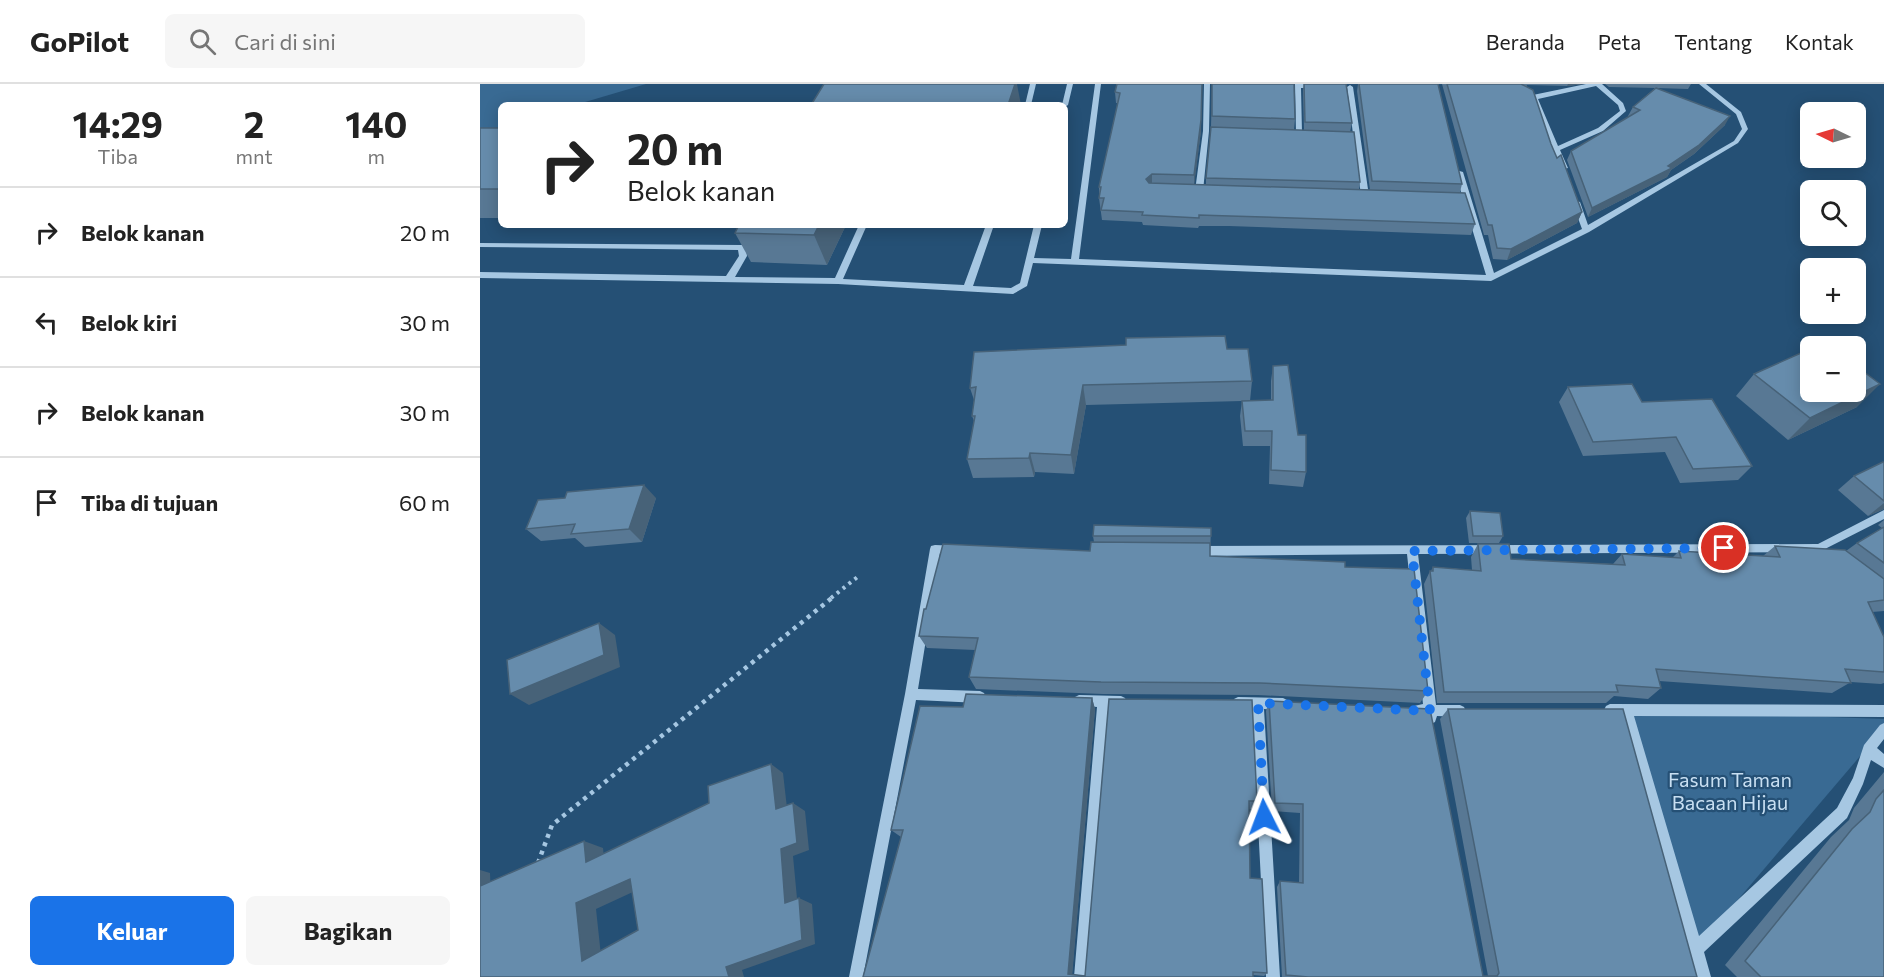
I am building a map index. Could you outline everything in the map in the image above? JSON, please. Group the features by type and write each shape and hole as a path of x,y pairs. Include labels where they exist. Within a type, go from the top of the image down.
{"street":[{"path":"1029,102 1033,84"},
{"path":"1066,102 1070,84"},
{"path":"1075,261 1098,84"},
{"path":"1199,191 1206,131 1207,84"},
{"path":"1534,98 1596,84 1621,104 1623,111 1612,123 1557,149"},
{"path":"1030,260 1491,278 1587,230 1736,142 1742,135 1744,123 1739,113 1702,84"},
{"path":"1299,133 1298,85 1329,86"},
{"path":"1340,87 1360,87"},
{"path":"1350,87 1365,196"},
{"path":"1521,91 1534,98 1568,180"},
{"path":"1206,131 1218,131"},
{"path":"1288,133 1311,134"},
{"path":"1344,135 1355,136"},
{"path":"1458,165 1466,199 1491,278"},
{"path":"1572,190 1587,230"},
{"path":"1188,191 1211,192"},
{"path":"1353,195 1376,196"},
{"path":"1455,199 1466,199"},
{"path":"838,281 863,228"},
{"path":"968,287 989,228"},
{"path":"480,276 838,281 1013,291 1024,284 1037,228"},
{"path":"480,244 742,248 743,256 729,279"},
{"path":"1178,551 1824,551 1884,514"},
{"path":"856,977 911,694 935,549 970,549"},
{"path":"1412,551 1434,734"},
{"path":"911,694 995,698"},
{"path":"1067,700 1138,702"},
{"path":"1081,977 1103,702"},
{"path":"1222,703 1292,705"},
{"path":"1258,703 1273,977"},
{"path":"1407,710 1476,711"},
{"path":"1592,710 1884,711"},
{"path":"1626,710 1704,977"},
{"path":"1696,950 1842,813 1858,780 1868,749 1884,729"},
{"path":"1868,749 1884,762"}],"path":[{"path":"533,870 539,862 552,825 860,575"}],"green space":[{"path":"480,84 646,84 585,102 498,102 498,128 480,133"},
{"name":"Fasum Taman Bacaan Hijau","path":"1626,710 1884,719 1884,728 1696,949"}],"building":[{"path":"824,84 1015,84 1009,102 813,102"},
{"path":"1117,84 1202,84 1201,120 1194,175 1152,174 1146,179 1149,183 1465,193 1475,224 1199,215 1199,218 1101,210 1104,198 1099,198 1101,187 1099,187 1120,93 1115,92"},
{"path":"1212,84 1294,84 1295,119 1212,116"},
{"path":"1304,84 1346,84 1352,123 1305,122"},
{"path":"1359,84 1438,84 1462,184 1372,181"},
{"path":"1447,84 1521,84 1533,90 1551,144 1557,158 1561,155 1582,212 1511,249 1497,248 1492,225 1488,225"},
{"path":"1656,88 1730,116 1699,145 1668,166 1672,168 1592,208 1571,151 1640,110 1633,107"},
{"path":"1211,127 1354,132 1360,182 1206,178"},
{"path":"480,128 498,128 498,189 480,189"},
{"path":"738,228 818,228 814,235 735,233"},
{"path":"1225,336 1227,349 1248,349 1252,381 1083,385 1071,455 1030,453 1029,458 967,459 975,416 972,416 976,387 970,388 974,352 1126,345 1126,338"},
{"path":"1800,353 1800,402 1843,402 1810,418 1754,374"},
{"path":"1288,365 1298,435 1306,435 1306,472 1271,470 1272,431 1245,431 1242,401 1273,400 1273,366"},
{"path":"1866,374 1880,384 1866,391"},
{"path":"1632,384 1642,402 1712,399 1752,466 1693,469 1676,437 1593,442 1568,387"},
{"path":"1884,463 1884,501 1854,476"},
{"path":"644,485 629,529 571,534 575,524 526,529 538,500 565,498 567,492"},
{"path":"1470,511 1500,513 1503,536 1473,536"},
{"path":"1094,525 1211,528 1211,536 1093,536"},
{"path":"1884,527 1884,563 1857,543"},
{"path":"1091,542 1210,543 1210,556 1345,562 1345,567 1414,569 1428,691 1260,683 1101,682 969,677 978,638 919,636 924,609 926,609 943,544 1090,551"},
{"path":"1478,544 1509,544 1511,559 1625,565 1622,554 1681,558 1679,551 1780,557 1775,546 1845,550 1884,579 1884,600 1868,602 1884,637 1884,672 1845,669 1851,683 1656,669 1661,688 1616,685 1618,692 1444,692 1430,571 1433,571 1433,567 1481,571"},
{"path":"599,623 604,655 510,694 507,660"},
{"path":"966,694 1092,698 1068,974 1085,976 1109,699 1252,700 1257,801 1249,801 1250,878 1262,879 1267,973 1253,972 1253,977 863,977 903,830 891,830 920,706 963,707"},
{"path":"1269,701 1430,709 1483,976 1497,976 1499,973 1448,709 1623,709 1697,977 1308,977 1286,975 1280,881 1303,883 1303,804 1275,803"},
{"path":"771,764 776,809 793,803 797,843 781,849 785,903 799,898 802,940 726,967 729,977 480,977 480,886 584,841 586,862 709,803 708,786","holes":["630,879 638,930 582,961 576,903"]},
{"path":"1884,790 1884,977 1761,977 1745,961 1852,829 1870,812 1876,799"}],"route":[{"path":"1264,817 1258,703 1430,711 1412,551 1724,548"}]}
